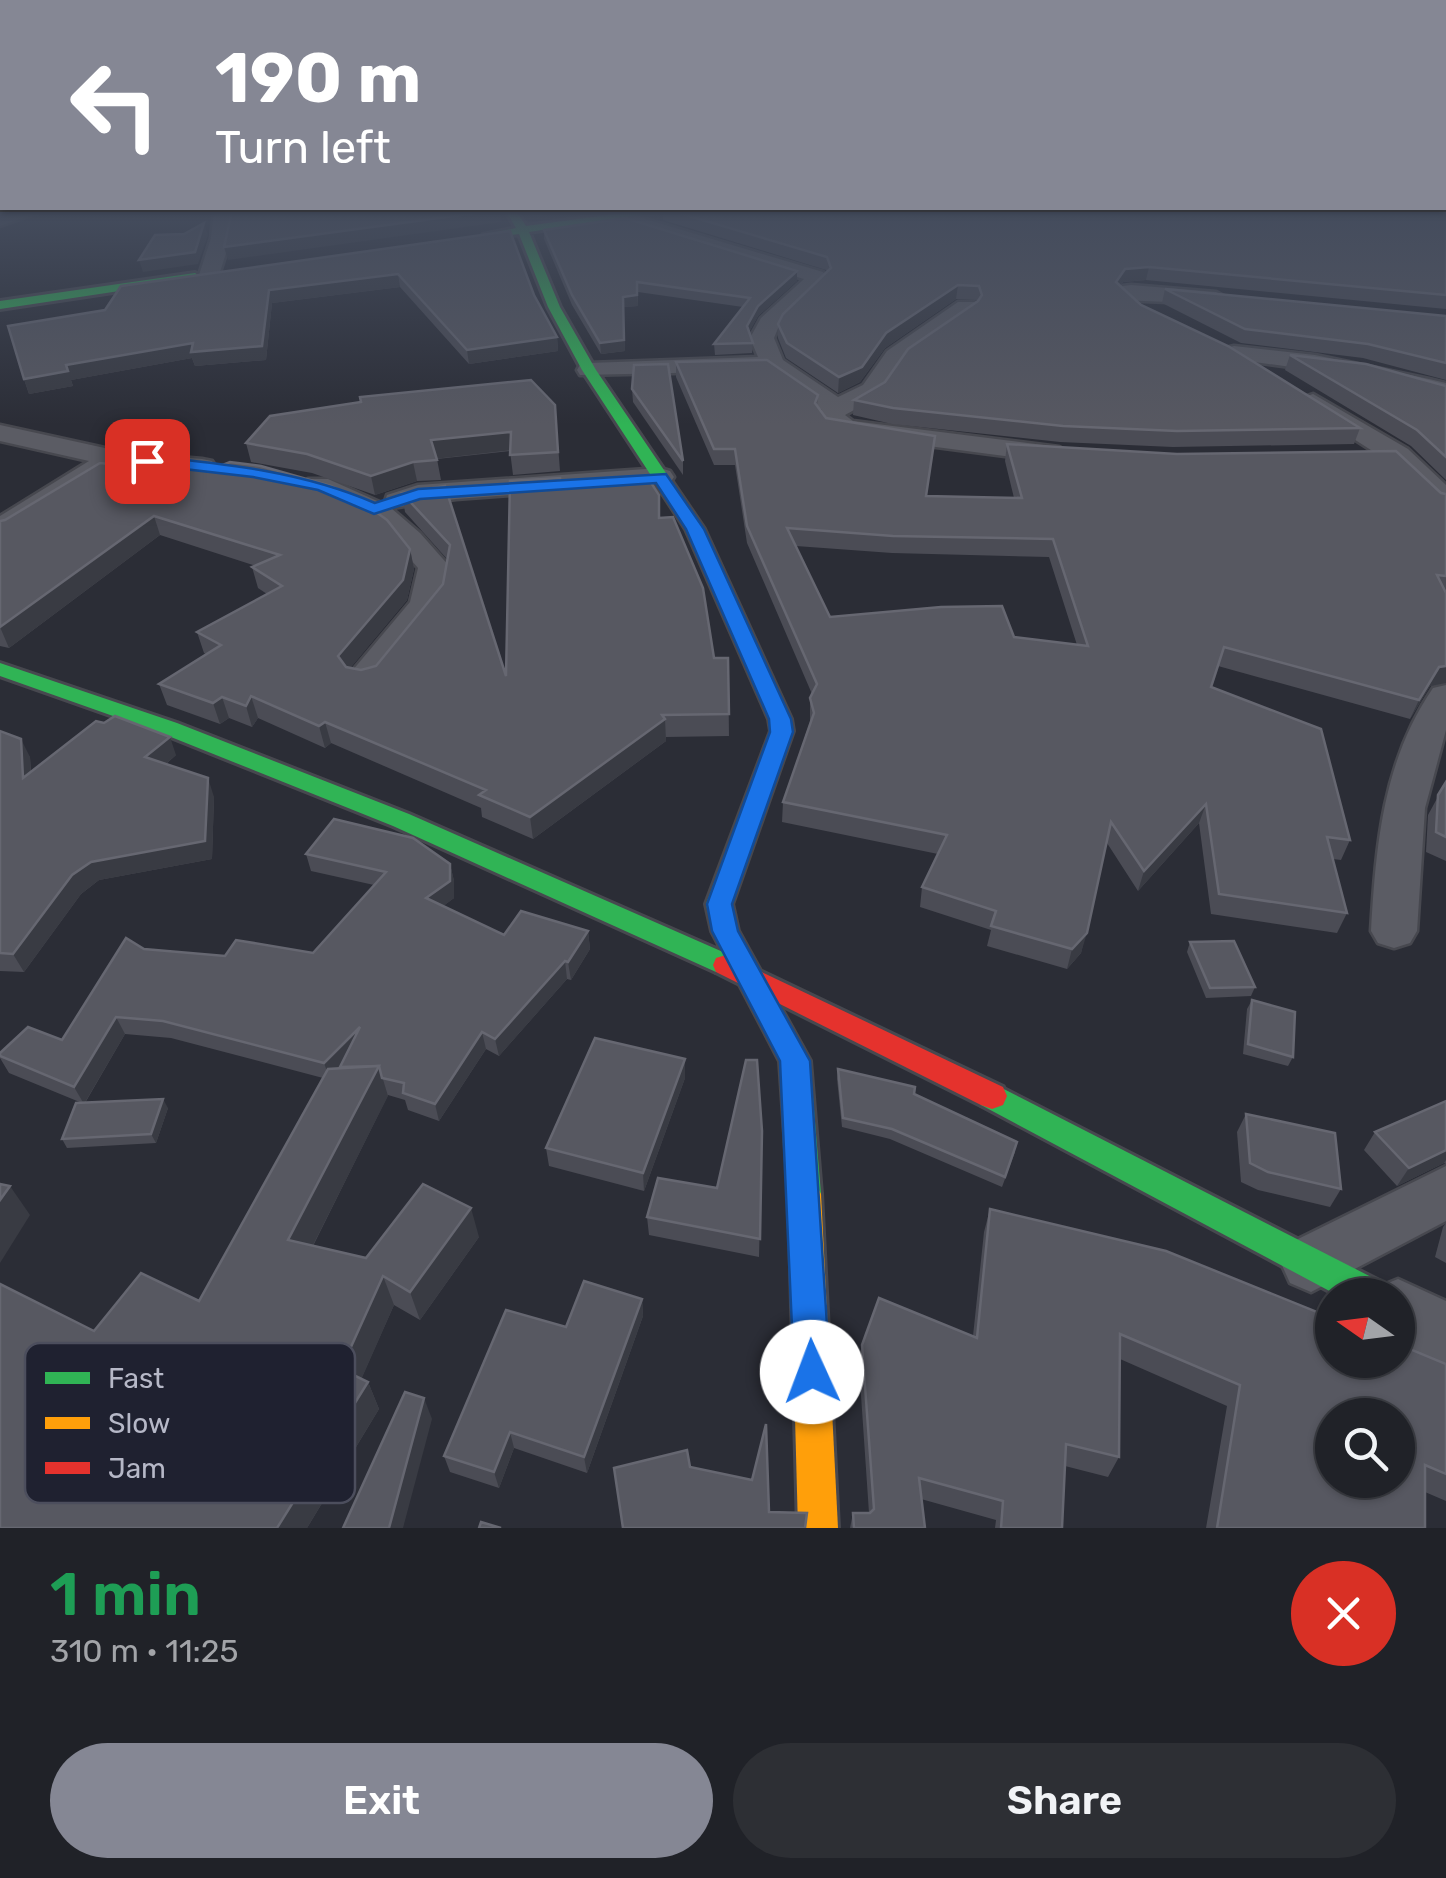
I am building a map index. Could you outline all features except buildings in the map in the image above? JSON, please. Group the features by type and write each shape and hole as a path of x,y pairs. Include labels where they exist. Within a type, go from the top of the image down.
{"street":[{"path":"0,305 160,282"},
{"path":"543,282 589,370 695,529 780,719 782,732 720,904 725,931 795,1061 803,1149 818,1528"},
{"path":"814,282 769,323 762,338 773,364 837,408"},
{"path":"1166,320 1128,296 1132,291 1146,290 1235,300"},
{"path":"966,307 895,356 872,390 837,408 830,418 846,428 1021,453 1088,458"},
{"path":"1446,391 1362,369 1225,349 1398,455 1446,501"},
{"path":"589,370 773,364"},
{"path":"0,433 123,460 235,470"},
{"path":"1341,457 1398,455"},
{"path":"0,529 96,468 123,460"},
{"path":"374,508 418,494 660,478"},
{"path":"288,479 323,486 374,508 404,530 434,567 426,604 364,677"},
{"path":"0,670 170,728 401,820 752,978 961,1080 1340,1278"},
{"path":"1394,932 1408,791 1428,718 1446,696"},
{"path":"1311,1263 1446,1192"},
{"path":"1415,1318 1446,1335"}],"traffic: fast":[{"path":"0,305 158,282"},
{"path":"544,282 589,370 695,529 780,719 782,731 719,904 725,931 795,1061 805,1194"},
{"path":"0,669 169,728 401,820 726,965"},
{"path":"992,1096 1339,1278"}],"traffic: slow":[{"path":"805,1194 818,1528"}],"traffic: jam":[{"path":"726,965 992,1096"}],"route":[{"path":"147,461 253,472 323,486 374,508 418,494 456,490 660,478 695,529 780,719 782,732 720,904 725,931 795,1061 803,1149 812,1372"}]}
